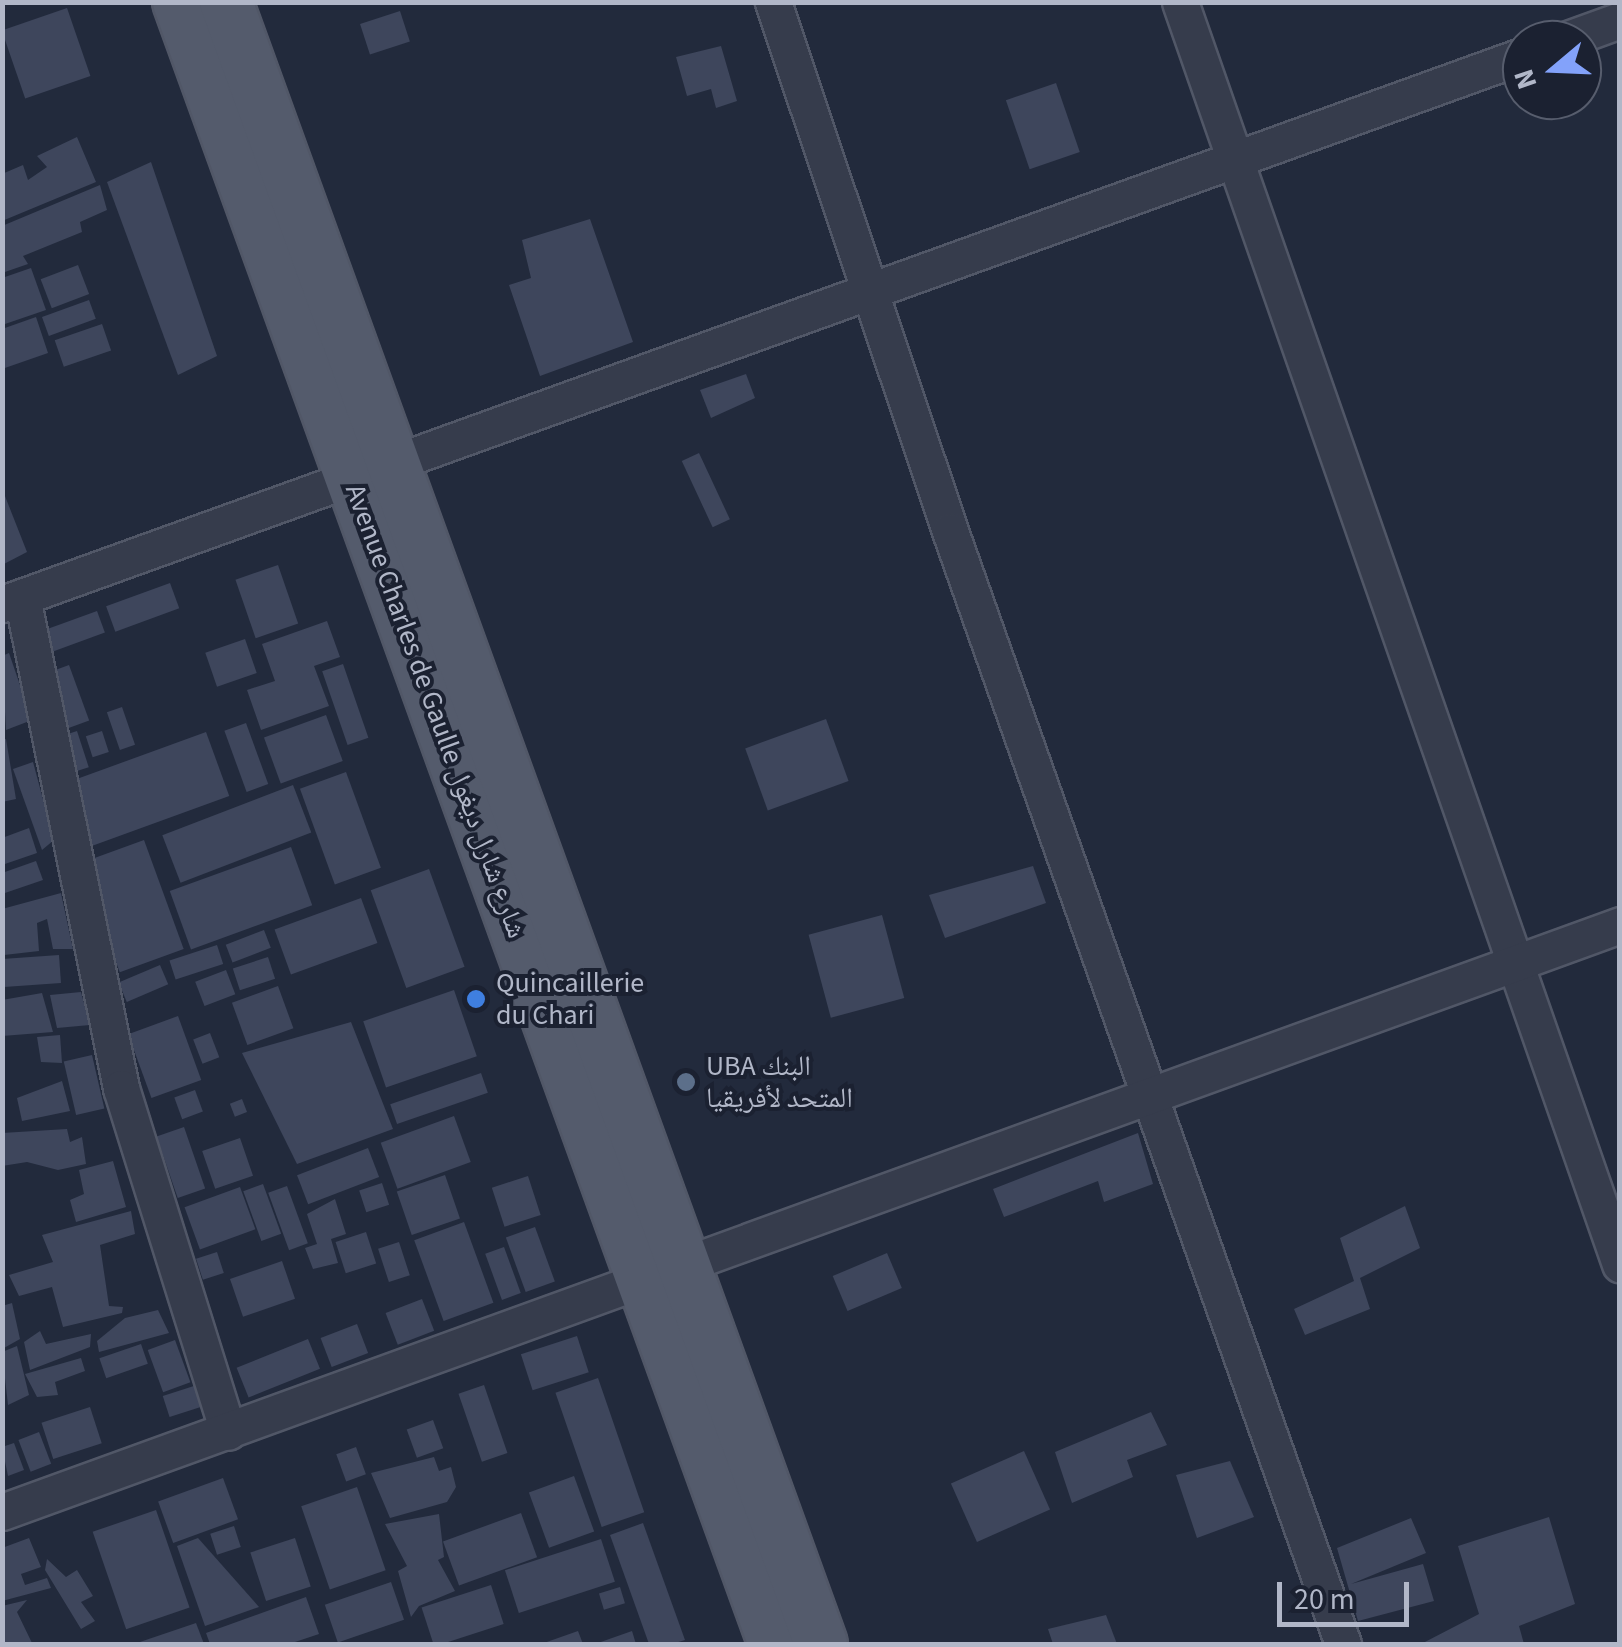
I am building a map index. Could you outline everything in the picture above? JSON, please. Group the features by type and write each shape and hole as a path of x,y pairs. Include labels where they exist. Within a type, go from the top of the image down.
{"main road":[{"name":"Avenue Charles de Gaulle شارع شارل ديغول","path":"180,2 373,470"},
{"name":"Avenue Charles de Gaulle شارع شارل ديغول","path":"226,2 373,470 662,1275 775,1644"},
{"name":"Avenue Charles de Gaulle شارع شارل ديغول","path":"662,1275 821,1644"}],"street":[{"path":"773,2 869,290 1342,1644"},
{"path":"1180,2 1512,964 1620,1264"},
{"path":"1614,2 1619,20"},
{"path":"228,1432 120,1088 12,601 1502,63"},
{"path":"2,1512 1620,925"}],"building":[{"path":"67,8 90,76 25,99 2,30"},
{"path":"400,11 410,41 370,54 360,24"},
{"path":"721,46 737,101 716,108 711,89 687,96 676,57"},
{"path":"1056,83 1080,152 1030,169 1006,100"},
{"path":"77,137 96,182 2,221 2,174 23,165 28,180 47,167 37,156"},
{"path":"151,162 217,356 178,375 107,182"},
{"path":"100,185 107,210 80,222 82,232 23,256 28,264 2,273 2,226"},
{"path":"590,219 633,342 540,376 509,285 531,278 522,240"},
{"path":"78,265 89,294 52,308 41,279"},
{"path":"31,268 46,310 5,324 2,278"},
{"path":"89,300 96,319 49,336 42,317"},
{"path":"36,317 48,353 2,369 2,329"},
{"path":"102,324 111,350 64,367 55,340"},
{"path":"746,374 755,398 711,418 700,390"},
{"path":"699,453 730,519 713,527 682,461"},
{"path":"2,492 27,552 2,565"},
{"path":"278,565 298,624 256,638 235,580"},
{"path":"170,583 179,608 115,632 106,606"},
{"path":"97,611 105,633 43,655 35,634"},
{"path":"327,621 340,657 314,666 329,706 261,730 247,690 275,681 262,644"},
{"path":"245,639 257,673 217,687 205,653"},
{"path":"9,653 32,720 6,730 2,656"},
{"path":"343,664 368,738 348,745 322,671"},
{"path":"69,665 89,720 59,731 39,676"},
{"path":"122,707 135,745 120,750 107,712"},
{"path":"326,715 343,761 281,784 264,738"},
{"path":"826,719 849,781 768,810 745,748"},
{"path":"246,723 268,784 247,792 224,731"},
{"path":"77,731 89,767 66,775 54,738"},
{"path":"102,731 109,752 93,757 86,736"},
{"path":"206,732 229,796 88,847 65,783"},
{"path":"6,739 16,799 2,802 2,740"},
{"path":"33,762 54,840 42,850 13,769"},
{"path":"346,772 381,868 335,885 300,789"},
{"path":"293,785 311,833 181,883 162,835"},
{"path":"29,828 37,853 2,865 2,838"},
{"path":"144,840 184,949 120,972 80,863"},
{"path":"291,847 312,905 191,949 170,891"},
{"path":"36,861 43,880 2,894 2,873"},
{"path":"1033,866 1046,903 945,938 929,895"},
{"path":"429,869 465,967 406,988 371,890"},
{"path":"61,893 73,949 53,949 47,919 37,923 39,951 4,955 2,909"},
{"path":"361,898 377,943 291,975 275,929"},
{"path":"882,915 904,998 831,1018 809,935"},
{"path":"264,930 271,948 233,962 226,945"},
{"path":"217,945 223,964 176,979 169,960"},
{"path":"59,955 61,983 4,987 2,959"},
{"path":"268,957 275,979 240,990 233,968"},
{"path":"160,965 168,984 127,1002 119,983"},
{"path":"226,970 235,994 205,1006 195,982"},
{"path":"278,986 293,1028 247,1045 232,1003"},
{"path":"454,990 477,1056 386,1087 363,1021"},
{"path":"81,992 90,1025 57,1028 50,995"},
{"path":"42,993 53,1032 2,1036 2,1000"},
{"path":"178,1016 201,1080 151,1098 128,1034"},
{"path":"351,1022 393,1129 297,1164 242,1053"},
{"path":"210,1033 219,1057 203,1064 193,1039"},
{"path":"60,1035 62,1063 41,1062 37,1037"},
{"path":"92,1055 104,1109 76,1115 64,1062"},
{"path":"481,1073 488,1093 397,1124 390,1104"},
{"path":"62,1081 70,1111 22,1121 17,1098"},
{"path":"195,1090 203,1112 182,1119 174,1098"},
{"path":"242,1099 247,1112 235,1117 230,1104"},
{"path":"454,1116 471,1162 397,1189 381,1143"},
{"path":"184,1127 205,1188 178,1198 157,1136"},
{"path":"67,1129 70,1142 82,1137 86,1164 58,1170 27,1162 2,1166 2,1133"},
{"path":"1138,1133 1153,1184 1104,1202 1098,1181 1004,1217 993,1189"},
{"path":"240,1138 253,1176 215,1189 202,1151"},
{"path":"368,1148 379,1177 308,1204 297,1175"},
{"path":"113,1161 126,1207 76,1222 70,1200 84,1194 79,1170"},
{"path":"445,1175 460,1218 412,1235 397,1192"},
{"path":"528,1176 541,1215 505,1227 492,1188"},
{"path":"382,1183 389,1205 366,1212 359,1190"},
{"path":"263,1184 281,1234 261,1241 243,1191"},
{"path":"287,1186 308,1243 289,1250 268,1193"},
{"path":"240,1187 255,1229 200,1249 185,1207"},
{"path":"335,1199 346,1234 331,1239 338,1263 313,1269 305,1248 317,1244 307,1214"},
{"path":"1405,1206 1420,1248 1360,1278 1370,1309 1305,1335 1294,1309 1354,1281 1340,1238"},
{"path":"131,1211 135,1234 100,1245 109,1306 123,1307 122,1313 63,1327 52,1287 19,1296 9,1275 53,1262 42,1235"},
{"path":"464,1222 493,1303 444,1321 414,1240"},
{"path":"535,1227 555,1282 526,1292 506,1238"},
{"path":"366,1232 376,1263 346,1273 336,1242"},
{"path":"399,1242 410,1275 389,1282 378,1249"},
{"path":"504,1247 521,1293 502,1300 485,1254"},
{"path":"217,1252 224,1273 203,1280 196,1259"},
{"path":"887,1253 902,1288 848,1311 833,1276"},
{"path":"282,1261 295,1299 243,1317 230,1279"},
{"path":"422,1299 434,1331 398,1345 386,1313"},
{"path":"12,1303 20,1339 4,1348 2,1306"},
{"path":"158,1310 169,1333 99,1352 97,1341 125,1318"},
{"path":"357,1324 368,1353 332,1367 321,1338"},
{"path":"40,1331 46,1344 91,1334 90,1347 30,1370 24,1342"},
{"path":"577,1336 589,1372 533,1390 521,1354"},
{"path":"308,1339 320,1369 249,1398 237,1368"},
{"path":"175,1340 190,1382 163,1392 148,1350"},
{"path":"141,1344 148,1364 106,1378 99,1358"},
{"path":"17,1346 29,1395 8,1405 2,1352"},
{"path":"81,1358 85,1371 55,1382 58,1395 37,1397 25,1374"},
{"path":"598,1378 644,1512 602,1527 555,1393"},
{"path":"197,1385 204,1406 170,1417 163,1396"},
{"path":"484,1385 507,1453 482,1462 458,1394"},
{"path":"90,1407 102,1443 53,1459 41,1423"},
{"path":"1151,1412 1167,1445 1127,1460 1133,1477 1072,1503 1055,1452"},
{"path":"433,1420 443,1448 417,1458 407,1430"},
{"path":"39,1432 51,1464 31,1472 18,1440"},
{"path":"14,1443 24,1470 8,1476 2,1447"},
{"path":"356,1447 366,1474 346,1481 336,1454"},
{"path":"1024,1451 1050,1509 977,1542 951,1484"},
{"path":"434,1457 439,1471 451,1467 456,1487 447,1502 390,1518 371,1473"},
{"path":"1230,1461 1254,1517 1197,1538 1176,1475"},
{"path":"574,1476 594,1531 549,1548 529,1492"},
{"path":"223,1478 238,1519 173,1543 158,1502"},
{"path":"357,1487 386,1570 330,1589 301,1506"},
{"path":"156,1510 190,1607 126,1629 93,1532"},
{"path":"521,1513 537,1557 459,1586 443,1541"},
{"path":"439,1514 444,1557 438,1560 455,1591 419,1606 411,1617 398,1571 407,1566 385,1524"},
{"path":"1549,1517 1575,1604 1519,1626 1524,1644 1421,1644 1479,1614 1458,1546"},
{"path":"1411,1518 1426,1553 1351,1584 1423,1564 1434,1601 1358,1621 1337,1548"},
{"path":"643,1523 685,1640 672,1644 649,1644 610,1535"},
{"path":"234,1526 241,1547 217,1555 210,1534"},
{"path":"29,1538 41,1567 21,1574 25,1585 47,1578 51,1588 2,1601 2,1548"},
{"path":"198,1538 259,1607 205,1626 177,1546"},
{"path":"295,1538 311,1587 266,1601 250,1553"},
{"path":"601,1539 615,1582 519,1613 505,1570"},
{"path":"47,1559 66,1577 77,1570 93,1596 81,1602 95,1621 81,1629 45,1570"},
{"path":"391,1582 404,1620 338,1643 325,1605"},
{"path":"491,1585 504,1624 433,1644 422,1608"},
{"path":"620,1587 625,1603 604,1610 599,1593"},
{"path":"306,1597 319,1634 289,1644 210,1644 206,1633"},
{"path":"27,1600 17,1612 32,1643 2,1644 2,1606"},
{"path":"1106,1615 1117,1644 1053,1644 1048,1629"},
{"path":"196,1623 204,1644 134,1644"},
{"path":"578,1631 583,1644 541,1644"},
{"path":"632,1631 636,1644 595,1644"}],"place":[{"name":"Quincaillerie du Chari","path":"476,999"},
{"name":"UBA البنك المتحد لأفريقيا","path":"686,1082"}]}
